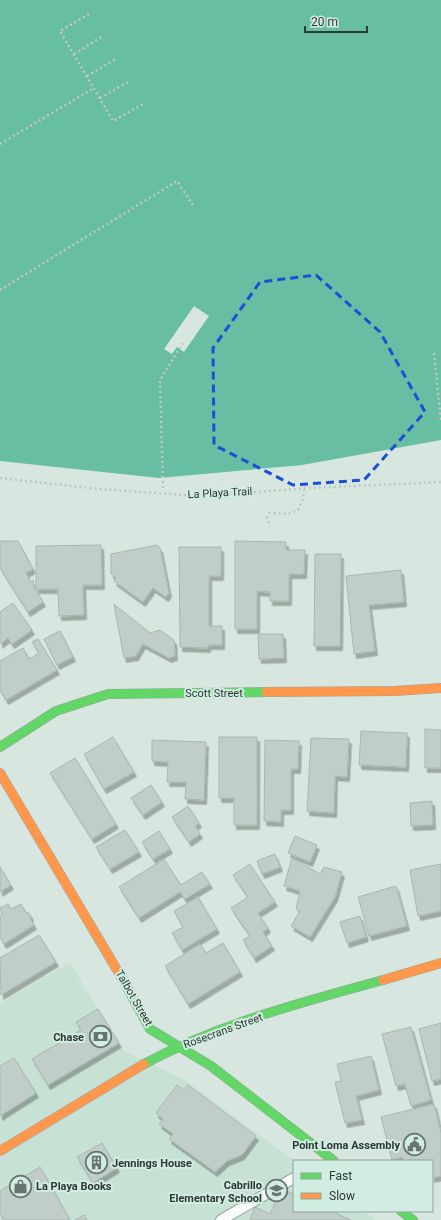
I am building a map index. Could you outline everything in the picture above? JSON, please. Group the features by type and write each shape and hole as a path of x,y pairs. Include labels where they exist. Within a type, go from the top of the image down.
{"main road":[{"name":"Scott Street","path":"0,747 56,711 108,694 395,691 441,688"},
{"name":"Talbot Street","path":"0,773 106,950 150,1028 211,1066 322,1157"},
{"name":"Rosecrans Street","path":"0,1151 103,1089 181,1047 209,1034 288,1008 441,963"},
{"path":"402,1212 413,1220"}],"lane":[{"path":"221,1220 293,1179"}],"path":[{"path":"89,14 60,31 113,120 143,104"},
{"path":"74,54 103,36"},
{"path":"87,76 116,59"},
{"path":"100,98 130,81"},
{"path":"0,144 94,88"},
{"path":"0,290 177,181 193,205"},
{"path":"163,488 160,380 183,343"},
{"path":"434,353 441,421"},
{"name":"La Playa Trail","path":"0,478 99,489 200,496 304,488 441,482"},
{"path":"269,523 267,517 270,514 288,514 298,510 303,499 304,488"}],"highlighted area":[{"path":"316,275 380,332 425,412 364,480 293,485 214,445 213,348 260,282"}],"shaded area":[{"path":"0,0 441,0 441,440 302,465 159,478 0,461"},
{"path":"70,963 122,1050 185,1080 294,1160 293,1212 364,1212 375,1220 0,1220 0,1003"}],"pier":[{"path":"194,306 209,316 184,352 177,347 172,354 164,349"}],"building":[{"path":"0,541 18,541 33,569 26,573 31,582 33,580 34,587 43,602 28,612 0,568"},
{"path":"235,541 286,542 286,550 305,550 304,574 289,574 289,601 270,601 270,592 257,591 257,629 235,629"},
{"path":"101,545 102,585 83,585 84,615 59,616 58,589 36,589 36,546"},
{"path":"157,545 160,548 169,593 166,597 153,588 143,602 114,581 116,578 111,574 111,554"},
{"path":"179,547 221,547 221,576 209,576 209,626 222,626 222,645 208,645 208,648 180,647"},
{"path":"315,554 341,554 340,646 314,646"},
{"path":"401,570 404,602 369,605 375,651 354,654 346,576"},
{"path":"13,603 32,630 12,644 8,638 0,644 0,612"},
{"path":"114,604 150,633 160,630 174,640 175,656 169,658 143,644 136,656 124,658"},
{"path":"60,631 73,657 57,665 44,639"},
{"path":"258,634 283,634 284,658 259,659"},
{"path":"38,639 57,670 6,700 0,690 0,661 23,648 29,659 39,653 32,642"},
{"path":"425,729 441,730 441,768 425,768"},
{"path":"361,731 407,733 406,767 359,765"},
{"path":"113,737 134,772 104,789 84,754"},
{"path":"219,737 257,737 257,825 234,825 234,798 219,798"},
{"path":"311,738 349,739 347,777 335,776 334,813 307,811"},
{"path":"152,740 206,742 204,800 185,799 186,782 167,782 168,762 152,761"},
{"path":"265,740 299,741 298,769 291,769 291,810 281,810 281,822 264,821"},
{"path":"75,758 116,824 92,839 50,773"},
{"path":"151,785 162,802 143,815 131,798"},
{"path":"432,801 433,825 411,826 410,803"},
{"path":"188,806 199,823 195,826 200,834 189,842 172,817"},
{"path":"125,830 139,852 110,869 96,847"},
{"path":"159,831 170,849 153,859 142,842"},
{"path":"295,836 317,845 310,862 288,853"},
{"path":"275,854 280,867 262,874 257,861"},
{"path":"292,858 320,874 324,867 342,872 335,897 310,937 291,926 300,911 296,909 300,891 284,886"},
{"path":"164,859 181,885 202,872 210,884 185,899 180,892 139,918 119,887"},
{"path":"250,864 275,902 258,913 268,928 263,932 272,946 254,958 243,940 250,936 231,908 248,897 233,875"},
{"path":"441,864 441,911 418,916 410,870"},
{"path":"0,867 11,885 0,892"},
{"path":"396,886 407,926 369,936 358,897"},
{"path":"198,897 217,929 182,950 172,933 183,927 174,911"},
{"path":"8,904 11,909 21,904 26,913 28,912 31,916 30,918 34,925 4,944 0,937 0,916 2,915 0,908"},
{"path":"360,916 366,937 347,943 340,922"},
{"path":"39,935 56,962 1,995 0,958"},
{"path":"223,943 240,972 188,1004 165,966 200,944 206,953"},
{"path":"98,1009 119,1043 48,1085 32,1059 81,1030 76,1022"},
{"path":"441,1023 441,1079 432,1081 419,1029"},
{"path":"411,1027 431,1100 411,1106 405,1084 396,1086 382,1034"},
{"path":"371,1056 379,1090 356,1096 362,1120 345,1123 335,1082 341,1081 337,1064"},
{"path":"14,1058 36,1093 0,1116 0,1066"},
{"path":"177,1085 183,1090 188,1085 256,1136 242,1155 227,1161 215,1172 169,1139 173,1134 159,1124 163,1119 156,1113"},
{"name":"Point Loma Assembly","path":"434,1104 441,1133 441,1176 433,1178 433,1160 403,1160 402,1157 392,1160 381,1117"},
{"name":"Jennings House","path":"102,1143 117,1168 93,1183 77,1157"},
{"path":"40,1167 70,1220 4,1220 0,1213 0,1191"},
{"path":"281,1189 293,1194 293,1212 333,1212 351,1220 250,1220 255,1207 270,1214"},
{"path":"84,1215 87,1220 75,1220"}],"traffic: fast":[{"path":"0,747 56,711 108,694 266,692"},
{"path":"123,980 150,1029 211,1066 333,1160"},
{"path":"144,1064 202,1037 261,1015 383,980"},
{"path":"402,1212 413,1220"}],"traffic: slow":[{"path":"266,692 395,691 441,688"},
{"path":"0,773 123,980"},
{"path":"383,980 441,963"},
{"path":"0,1151 144,1064"}],"place":[{"name":"Chase","path":"100,1037"},
{"name":"Point Loma Assembly","path":"415,1145"},
{"name":"Jennings House","path":"97,1163"},
{"name":"La Playa Books","path":"21,1186"},
{"name":"Cabrillo Elementary School","path":"277,1191"}]}
